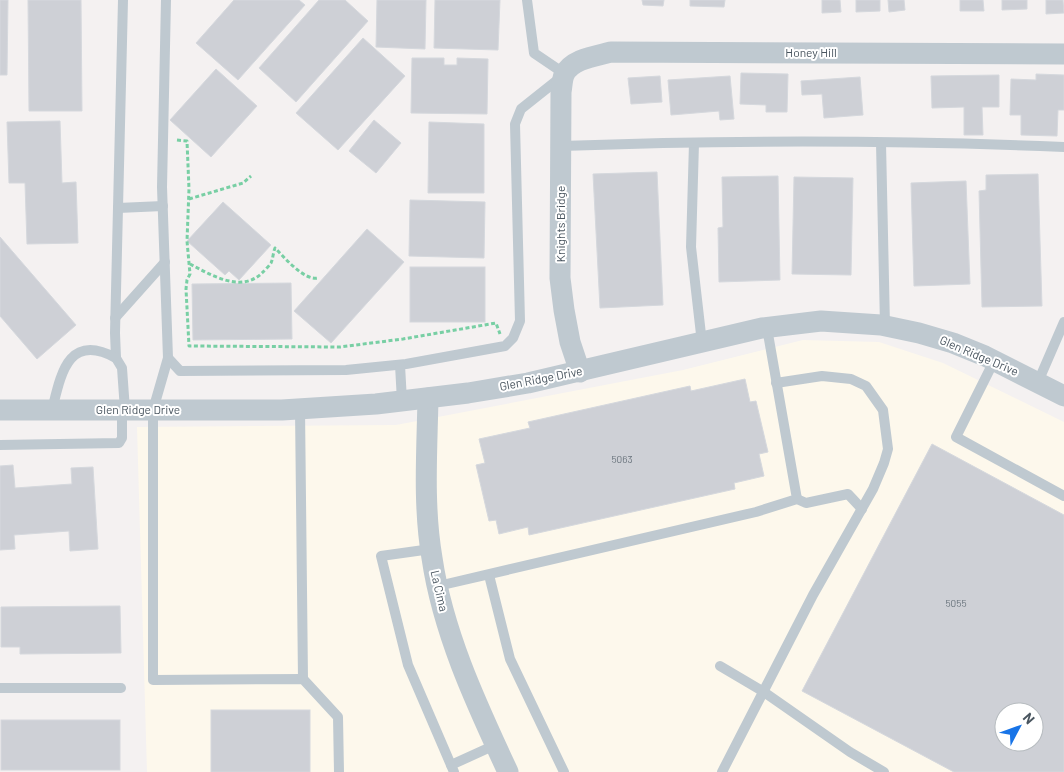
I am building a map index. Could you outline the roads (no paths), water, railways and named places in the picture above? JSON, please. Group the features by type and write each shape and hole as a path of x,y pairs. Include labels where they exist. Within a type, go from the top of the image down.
{"street":[{"name":"Honey Hill","path":"565,74 574,64 587,58 611,52 1064,54"},
{"name":"Knights Bridge","path":"565,74 561,92 560,278 570,342 580,372"},
{"name":"Glen Ridge Drive","path":"0,410 300,409 402,401 520,384 580,372 767,328 821,321 885,326 919,332 953,343 994,361 1064,396"},
{"name":"La Cima","path":"428,398 426,495 431,549 438,586 449,631 471,692 508,772"}],"lane":[{"path":"0,445 108,444 119,443 122,438 122,368 116,358 115,318 123,0"},
{"path":"166,0 163,206 168,358 153,410 152,680 303,679"},
{"path":"168,358 180,371 346,370 400,365 506,346 513,338 520,321 515,124 521,109 565,74 534,54 527,0"},
{"path":"561,146 694,143 881,143 1064,147"},
{"path":"694,143 691,247 702,343"},
{"path":"881,143 885,326"},
{"path":"118,208 163,206"},
{"path":"115,318 165,262"},
{"path":"1038,382 1064,322"},
{"path":"767,328 798,499"},
{"path":"52,410 65,365 73,356 83,351 96,350 116,358"},
{"path":"994,361 956,437 1064,496"},
{"path":"400,365 402,401"},
{"path":"722,772 813,595 873,489 888,448 883,410 866,386 851,379 822,376 776,383"},
{"path":"300,409 303,679 338,717 339,772"},
{"path":"438,586 756,512 798,499 806,503 848,494 862,509"},
{"path":"431,549 381,556 408,664 453,768 495,744"},
{"path":"489,574 510,659 564,772"},
{"path":"720,666 764,692 850,752 884,772"},
{"path":"0,688 121,688"}]}
